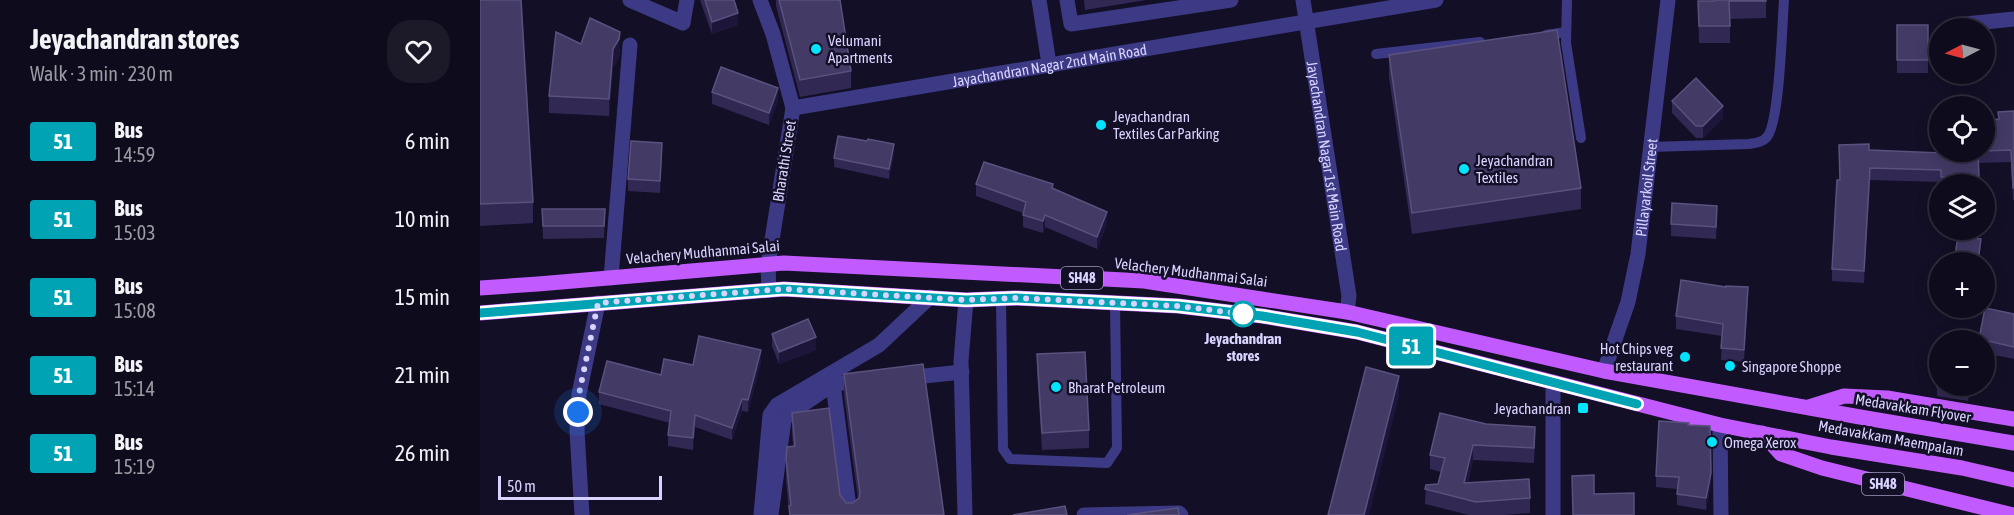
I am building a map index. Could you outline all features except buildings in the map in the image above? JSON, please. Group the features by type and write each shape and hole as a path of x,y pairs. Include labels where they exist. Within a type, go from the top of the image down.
{"main road":[{"name":"Velachery Mudhanmai Salai","path":"480,288 784,263 1144,281 1347,312 1604,371 1675,384"},
{"path":"1178,306 1179,286"},
{"name":"SH48","path":"480,313 784,289 966,300 1001,298 1178,306 1262,316 1357,332 1554,382"},
{"name":"Medavakkam Maempalam","path":"1554,382 1720,425 1831,447 1962,468 2014,480"},
{"name":"Medavakkam Flyover","path":"1675,384 2014,443"},
{"path":"1806,408 1844,396 1887,398 2014,419"},
{"name":"SH48","path":"1762,433 1780,454 1812,465 2013,515"}],"street":[{"path":"630,0 683,23 687,0"},
{"name":"Bharathi Street","path":"760,0 773,34 793,108 768,265 769,290"},
{"path":"1039,0 1049,64"},
{"path":"1067,0 1071,24 1231,0"},
{"name":"Jayachandran Nagar 1st Main Road","path":"1303,0 1349,296 1347,312"},
{"name":"Jayachandran Nagar 2nd Main Road","path":"793,108 1436,0"},
{"name":"Pillayarkoil Street","path":"1604,371 1628,302 1638,254 1668,0"},
{"path":"1995,21 2014,19"},
{"path":"611,278 630,45"},
{"path":"761,515 770,414 777,405 879,345 930,297"},
{"path":"965,515 961,361 966,300"},
{"path":"582,515 577,431 579,394 598,303"},
{"path":"771,515 784,420 789,414 832,384 962,372"},
{"path":"1553,515 1554,382"},
{"path":"832,384 850,515"},
{"path":"1720,425 1721,515"},
{"path":"1084,515 1179,513 1181,515"}],"lane":[{"path":"1567,0 1566,32 1581,138"},
{"path":"1650,147 1749,144 1759,143 1767,138 1772,129 1777,104 1784,0"},
{"path":"1531,36 1566,32"},
{"path":"1376,54 1495,40"},
{"path":"1001,298 1003,449 1010,459 1107,463 1117,448 1115,303"}],"bus line":[{"name":"51","path":"480,313 784,289 966,300 1016,298 1178,306 1262,316 1357,332 1637,404"}],"place":[{"name":"Velumani Apartments","path":"816,49"},
{"name":"Jeyachandran Textiles Car Parking","path":"1101,125"},
{"name":"Jeyachandran Textiles","path":"1464,169"},
{"name":"Jeyachandran stores","path":"1243,314"},
{"name":"Hot Chips veg restaurant","path":"1685,357"},
{"name":"Singapore Shoppe","path":"1730,366"},
{"name":"Bharat Petroleum","path":"1056,387"},
{"name":"Jeyachandran","path":"1583,408"},
{"name":"Omega Xerox","path":"1712,442"}],"route":[{"path":"578,412 579,394 598,303 784,289 966,300 1016,298 1178,306 1243,314"}]}
